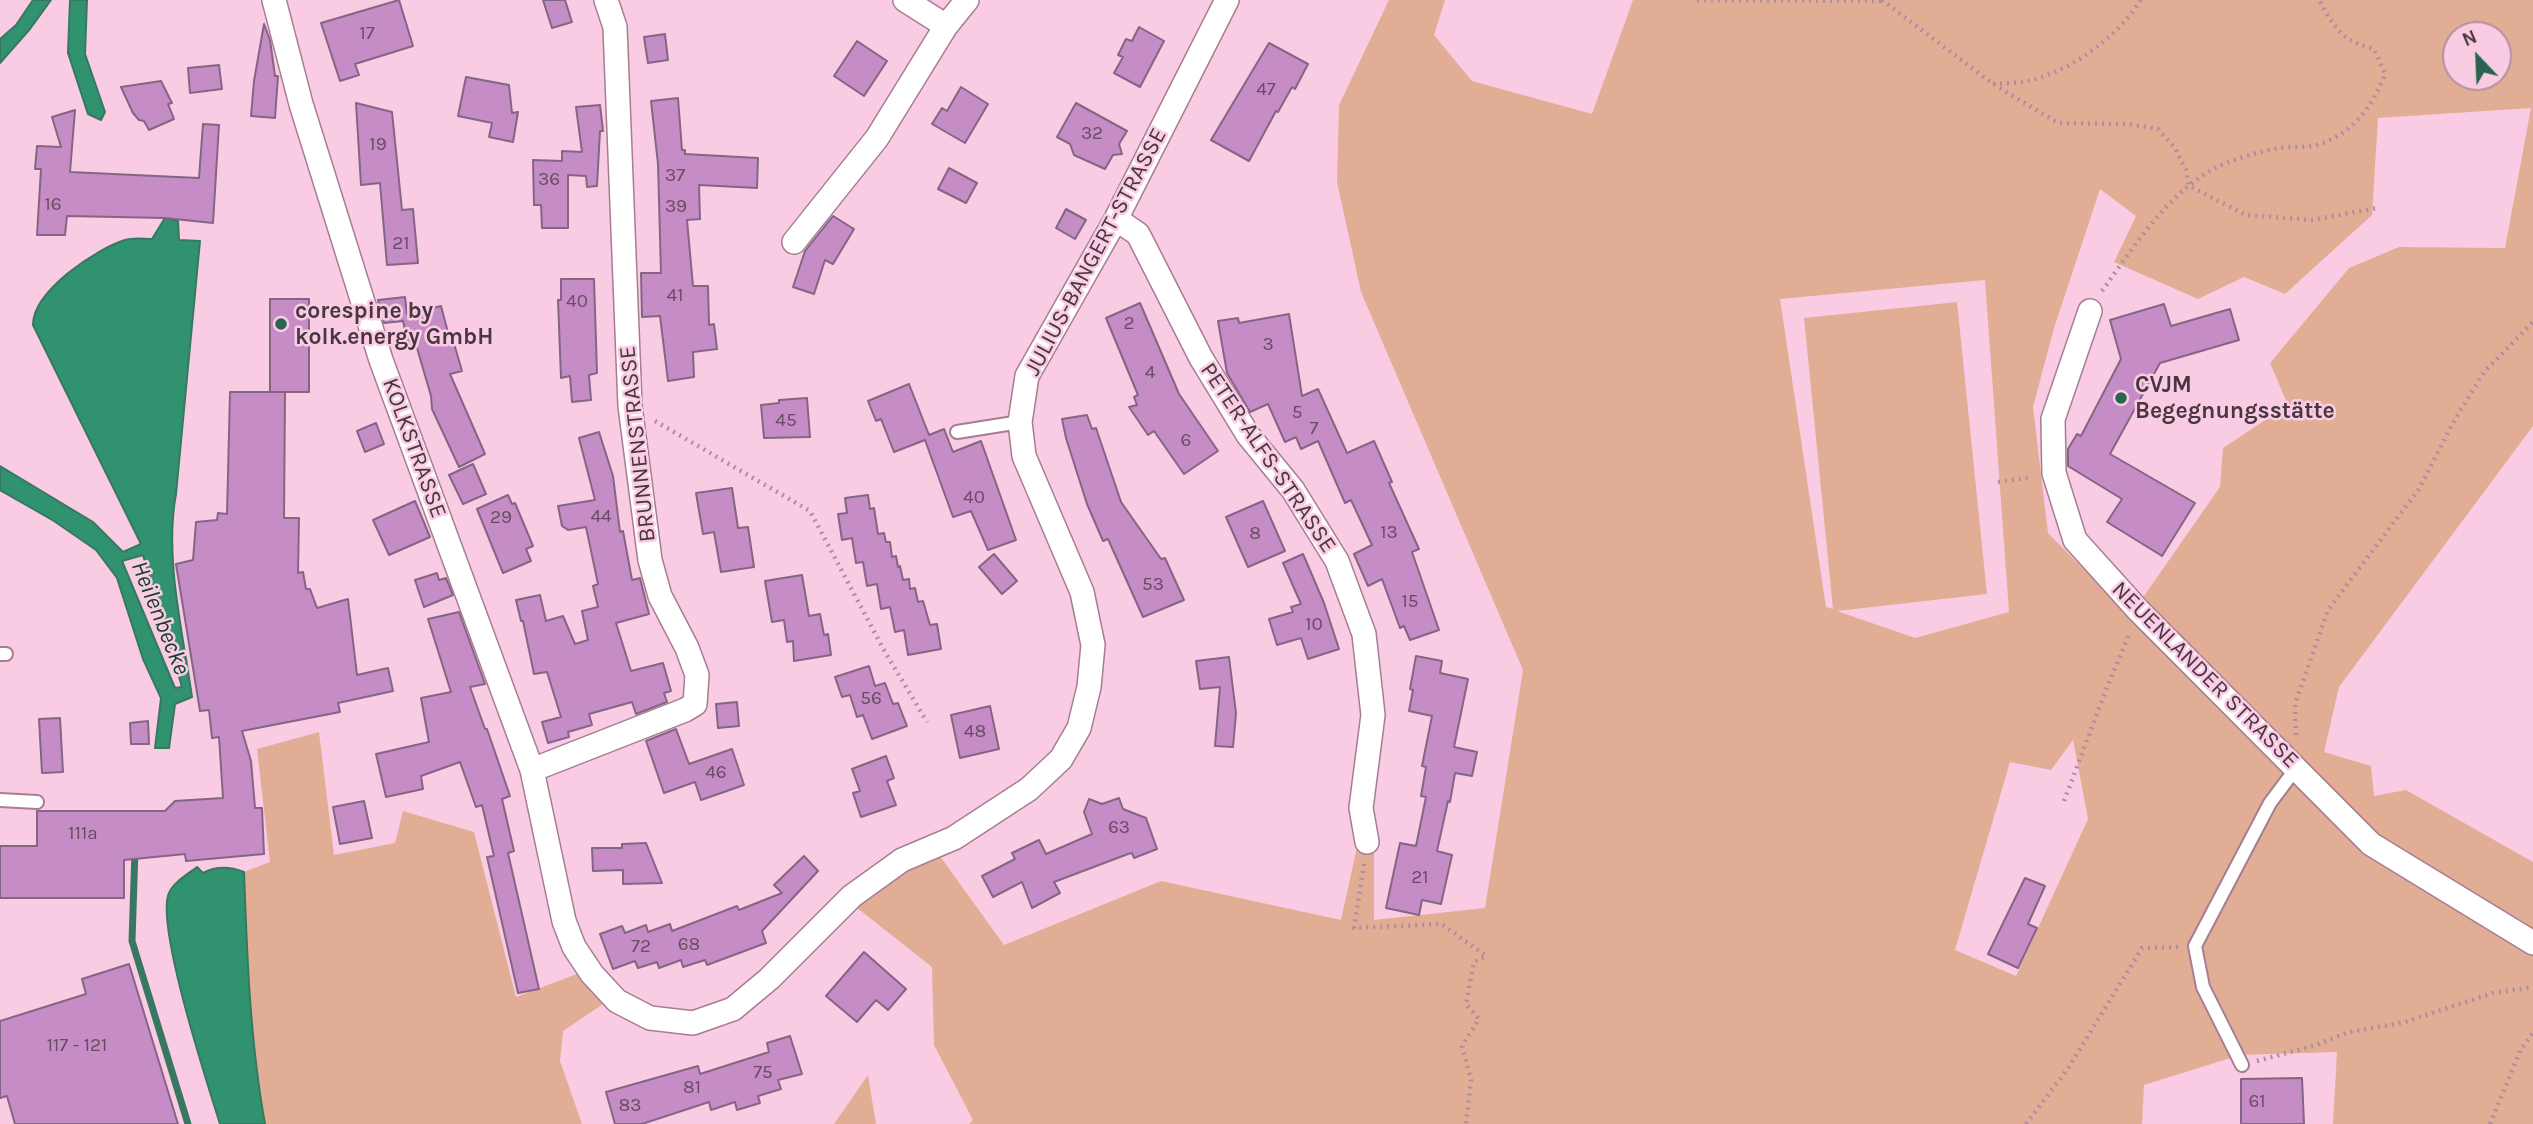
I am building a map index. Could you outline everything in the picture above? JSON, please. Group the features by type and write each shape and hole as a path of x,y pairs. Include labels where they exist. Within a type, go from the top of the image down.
{"street":[{"name":"KOLKSTRASSE","path":"274,0 302,104 382,360 532,770"},
{"name":"BRUNNENSTRASSE","path":"532,770 695,704 697,676 687,648 660,596 650,560 630,406 615,27 607,0"},
{"path":"905,0 946,26"},
{"path":"794,242 877,138 946,26 967,0"},
{"name":"JULIUS-BANGERT-STRASSE","path":"532,770 564,921 574,947 592,974 617,1001 650,1018 693,1023 733,1009 769,979 852,896 902,860 954,838 1029,789 1061,759 1079,728 1090,687 1093,645 1082,592 1024,456 1020,422 1027,376 1116,219 1227,0"},
{"name":"PETER-ALFS-STRASSE","path":"1116,219 1138,234 1201,358 1248,435 1293,490 1337,561 1363,635 1373,715 1361,808 1367,842"},
{"name":"NEUENLANDER STRASSE","path":"2090,311 2053,419 2054,473 2076,540 2139,611 2371,844 2533,943"}],"lane":[{"path":"957,432 1020,422"},
{"path":"2242,1065 2203,987 2195,946 2270,803 2297,767"},
{"path":"0,800 37,802"}],"path":[{"path":"1698,0 1883,1 1993,84 2057,122 2129,124 2158,129 2175,148 2186,170 2189,186"},
{"path":"1993,84 2030,81 2071,66 2131,15 2141,0"},
{"path":"2090,311 2147,228 2189,186 2211,170 2244,158 2280,148 2317,145 2343,133 2362,116 2376,97 2385,74 2374,49 2354,43 2334,29 2319,0"},
{"path":"2189,186 2246,215 2312,220 2377,208"},
{"path":"2297,767 2295,704 2328,610 2419,489 2453,423 2484,372 2533,322"},
{"path":"630,406 810,511 885,652 927,722"},
{"path":"1998,482 2054,473"},
{"path":"2064,801 2139,611"},
{"path":"1367,842 1354,928 1442,924 1486,956 1474,962 1466,1004 1479,1019 1462,1046 1471,1080 1466,1124"},
{"path":"2026,1124 2067,1070 2142,948 2195,946"},
{"path":"2242,1065 2313,1046 2346,1033 2405,1022 2493,993 2533,987"},
{"path":"2490,1124 2521,1049 2533,1033"}],"shaded area":[{"path":"33,0 51,0 0,63 0,39 16,25"},
{"path":"70,0 87,0 85,54 105,112 101,120 88,114 68,53"},
{"path":"1389,0 1445,0 1434,35 1472,81 1592,114 1633,0 2533,0 2533,426 2339,687 2324,752 2371,766 2374,796 2406,790 2533,862 2533,1124 2333,1124 2337,1052 2240,1055 2144,1085 2142,1124 969,1124 973,1120 934,1045 932,967 852,904 937,852 1004,945 1161,881 1341,920 1357,847 1374,853 1374,920 1485,908 1523,670 1361,292 1337,182 1339,105","holes":["2531,108 2505,248 2399,247 2349,268 2270,363 2288,405 2223,448 2220,487 2130,616 2048,533 2033,407 2054,328 2100,189 2136,216 2114,262 2198,299 2244,277 2285,294 2372,215 2378,118","1985,280 2009,612 1915,638 1837,611 1987,594 1957,302 1804,318 1833,609 1826,607 1780,299","2073,740 2088,819 2016,976 1955,950 2010,762 2051,770"]},
{"path":"165,218 178,221 179,240 200,241 172,543 176,595 192,697 175,704 169,748 155,748 161,698 143,659 117,578 96,550 54,521 0,490 0,466 93,522 123,552 141,544 33,325 43,299 68,273 83,262 125,240 152,239","holes":["143,555 182,687 175,688 122,561"]},
{"path":"319,732 334,855 395,843 403,811 474,832 516,997 577,974 603,1004 563,1031 560,1061 582,1124 265,1124 253,1030 244,872 270,862 257,749"},
{"path":"197,867 203,873 224,868 244,872 253,1030 265,1124 220,1124 185,1006 169,937 167,910 171,889"},
{"path":"868,1075 876,1124 834,1124"}],"building":[{"path":"399,0 413,46 355,64 359,75 340,81 321,23"},
{"path":"543,0 565,0 572,22 552,28"},
{"path":"264,24 270,40 275,76 278,76 275,118 251,116"},
{"path":"1139,27 1164,41 1140,87 1114,73 1123,57 1118,55 1126,39 1132,41"},
{"path":"665,34 668,60 648,63 644,37"},
{"path":"857,41 887,61 864,96 834,76"},
{"path":"1269,43 1308,64 1295,89 1292,87 1278,112 1276,111 1249,161 1211,140"},
{"path":"219,65 222,89 190,93 188,68"},
{"path":"466,77 509,85 512,113 518,112 513,142 489,137 492,123 458,116"},
{"path":"161,81 172,103 168,104 174,119 149,130 144,121 139,120 133,113 121,87"},
{"path":"961,87 988,104 965,143 932,124 942,108 947,111"},
{"path":"678,98 682,150 685,150 685,154 758,158 757,188 699,185 700,219 687,220 693,286 708,286 709,325 714,324 717,349 693,352 694,377 668,381 660,316 642,317 641,273 661,273 658,164 651,101"},
{"path":"356,103 392,112 402,210 413,209 418,263 387,265 380,183 361,185"},
{"path":"1076,103 1127,131 1119,144 1122,154 1113,155 1105,169 1074,155 1070,144 1057,137"},
{"path":"600,105 603,131 600,131 597,186 587,187 586,176 568,175 568,228 542,228 541,205 534,205 533,160 562,161 562,151 582,152 576,107"},
{"path":"75,110 70,172 199,178 203,124 219,125 213,223 165,218 67,216 65,235 37,235 41,169 35,169 37,146 61,147 52,117"},
{"path":"949,168 977,183 966,203 938,189"},
{"path":"1066,209 1086,220 1075,239 1056,228"},
{"path":"833,216 854,229 833,264 825,260 814,294 793,287 805,251"},
{"path":"561,279 594,279 597,373 589,375 591,400 572,402 570,376 561,378 558,300 561,300"},
{"path":"405,297 407,314 441,306 450,340 453,340 462,371 450,374 485,454 459,467 432,409 431,396 417,348 410,350 403,321 384,323 378,300"},
{"path":"270,299 309,299 309,392 270,392"},
{"path":"1140,303 1179,394 1218,451 1184,474 1154,431 1148,435 1129,407 1137,405 1134,397 1138,395 1106,318"},
{"name":"CVJM Begegnungsstätte","path":"2164,304 2171,326 2230,309 2239,340 2160,363 2110,454 2195,503 2162,556 2107,522 2122,499 2068,466 2068,449 2077,434 2081,436 2121,359 2110,320"},
{"path":"1289,314 1302,396 1318,389 1347,453 1374,441 1392,482 1389,483 1419,549 1412,552 1439,630 1410,640 1404,626 1400,628 1382,579 1368,586 1354,554 1372,545 1351,500 1345,503 1318,441 1301,449 1296,437 1285,442 1268,404 1250,412 1227,373 1218,321 1238,318 1239,323"},
{"path":"909,384 929,435 944,429 953,452 981,441 1016,540 988,550 971,511 953,517 925,440 894,452 881,419 876,421 868,401"},
{"path":"230,392 285,392 284,518 299,518 298,573 303,572 306,589 310,589 317,608 348,599 357,675 388,668 393,691 338,703 340,712 242,731 251,761 255,808 262,808 264,854 186,861 185,854 124,860 124,898 0,898 0,846 37,846 37,811 165,811 175,801 223,798 219,737 212,738 209,710 200,711 176,564 193,560 196,522 217,520 218,513 227,514"},
{"path":"807,398 810,437 764,438 761,405 779,403 779,400"},
{"path":"1087,415 1092,429 1096,428 1121,502 1161,559 1165,558 1184,600 1143,617 1108,539 1103,541 1087,504 1066,438 1062,419"},
{"path":"376,423 384,444 365,452 357,431"},
{"path":"599,432 613,476 620,532 623,531 632,580 640,578 649,614 616,623 631,671 663,663 671,691 664,693 667,702 636,714 632,702 589,714 592,725 568,732 569,737 548,743 542,722 561,717 547,672 534,674 516,600 540,595 546,621 563,616 575,644 588,640 582,611 598,607 593,586 598,584 586,527 568,530 562,526 558,506 595,500 579,438"},
{"path":"473,464 486,494 463,504 449,475"},
{"path":"732,488 738,528 748,527 754,567 721,572 714,532 703,534 696,493"},
{"path":"508,495 512,504 515,503 533,546 526,549 531,561 503,573 477,509"},
{"path":"868,495 870,509 874,508 878,534 884,533 886,542 890,542 892,557 896,556 903,580 909,579 910,589 915,588 918,602 923,601 930,625 937,624 941,649 908,655 904,630 895,632 890,607 881,609 877,584 867,586 863,562 856,563 852,538 842,540 838,514 847,513 845,498"},
{"path":"415,501 430,537 389,555 373,520"},
{"path":"1263,501 1285,551 1248,567 1226,517"},
{"path":"994,554 1017,581 1002,594 979,567"},
{"path":"1303,554 1324,603 1339,649 1308,659 1301,638 1277,645 1269,619 1293,612 1291,607 1301,604 1283,563"},
{"path":"437,573 439,580 446,578 453,595 424,607 415,580"},
{"path":"802,575 809,616 820,614 824,635 828,634 831,655 794,661 793,641 787,642 784,620 772,622 765,581"},
{"path":"459,612 485,684 470,687 510,796 502,799 514,851 508,853 539,989 518,993 487,857 494,856 482,805 476,807 460,762 421,776 423,789 386,797 376,754 429,742 421,698 451,692 428,619"},
{"path":"1416,656 1442,661 1440,673 1468,679 1454,747 1477,752 1472,776 1455,773 1450,802 1448,801 1437,851 1452,855 1441,904 1422,900 1419,915 1386,908 1400,843 1416,846 1426,797 1421,796 1426,767 1422,766 1432,716 1409,711"},
{"path":"1229,657 1236,713 1233,747 1215,746 1220,687 1200,689 1196,661"},
{"path":"869,666 875,686 885,683 893,704 898,703 907,726 872,739 863,715 857,717 850,695 842,697 835,677"},
{"path":"737,702 739,726 718,728 716,704"},
{"path":"990,706 999,749 960,758 951,715"},
{"path":"60,718 63,772 42,773 39,719"},
{"path":"148,721 149,744 131,744 130,723"},
{"path":"676,729 689,764 732,749 744,785 701,800 695,782 664,793 646,741"},
{"path":"886,756 894,778 887,781 896,805 861,817 853,793 860,791 852,769"},
{"path":"1119,798 1123,809 1146,818 1157,849 1134,858 1132,853 1128,854 1054,882 1060,893 1032,908 1022,882 993,897 982,876 1015,859 1012,853 1039,840 1046,854 1092,834 1084,812 1089,799 1102,804"},
{"path":"364,801 372,838 340,844 333,807"},
{"path":"646,843 662,883 623,884 623,870 593,871 592,848 622,848 622,844"},
{"path":"804,856 818,871 762,931 766,943 707,965 705,960 683,967 681,960 659,968 657,962 638,968 635,961 613,969 600,934 622,926 625,933 646,925 648,932 670,924 672,931 737,906 739,910 782,893 774,885"},
{"path":"2025,878 2045,886 2028,924 2037,928 2018,968 1988,954"},
{"path":"864,952 906,989 888,1010 876,1000 857,1022 826,996"},
{"path":"129,964 178,1124 15,1124 7,1096 0,1098 0,1021 86,994 82,979"},
{"path":"790,1036 802,1074 778,1080 781,1089 758,1096 760,1103 737,1110 735,1102 711,1110 709,1102 642,1124 615,1124 606,1092 698,1066 700,1074 769,1052 767,1043"},
{"path":"2302,1078 2304,1124 2241,1124 2241,1079"}],"waterway":[{"name":"Heilenbecke","path":"135,850 132,941 188,1124"}],"place":[{"name":"corespine by kolk.energy GmbH","path":"281,324"},
{"name":"CVJM Begegnungsstätte","path":"2121,398"}]}
